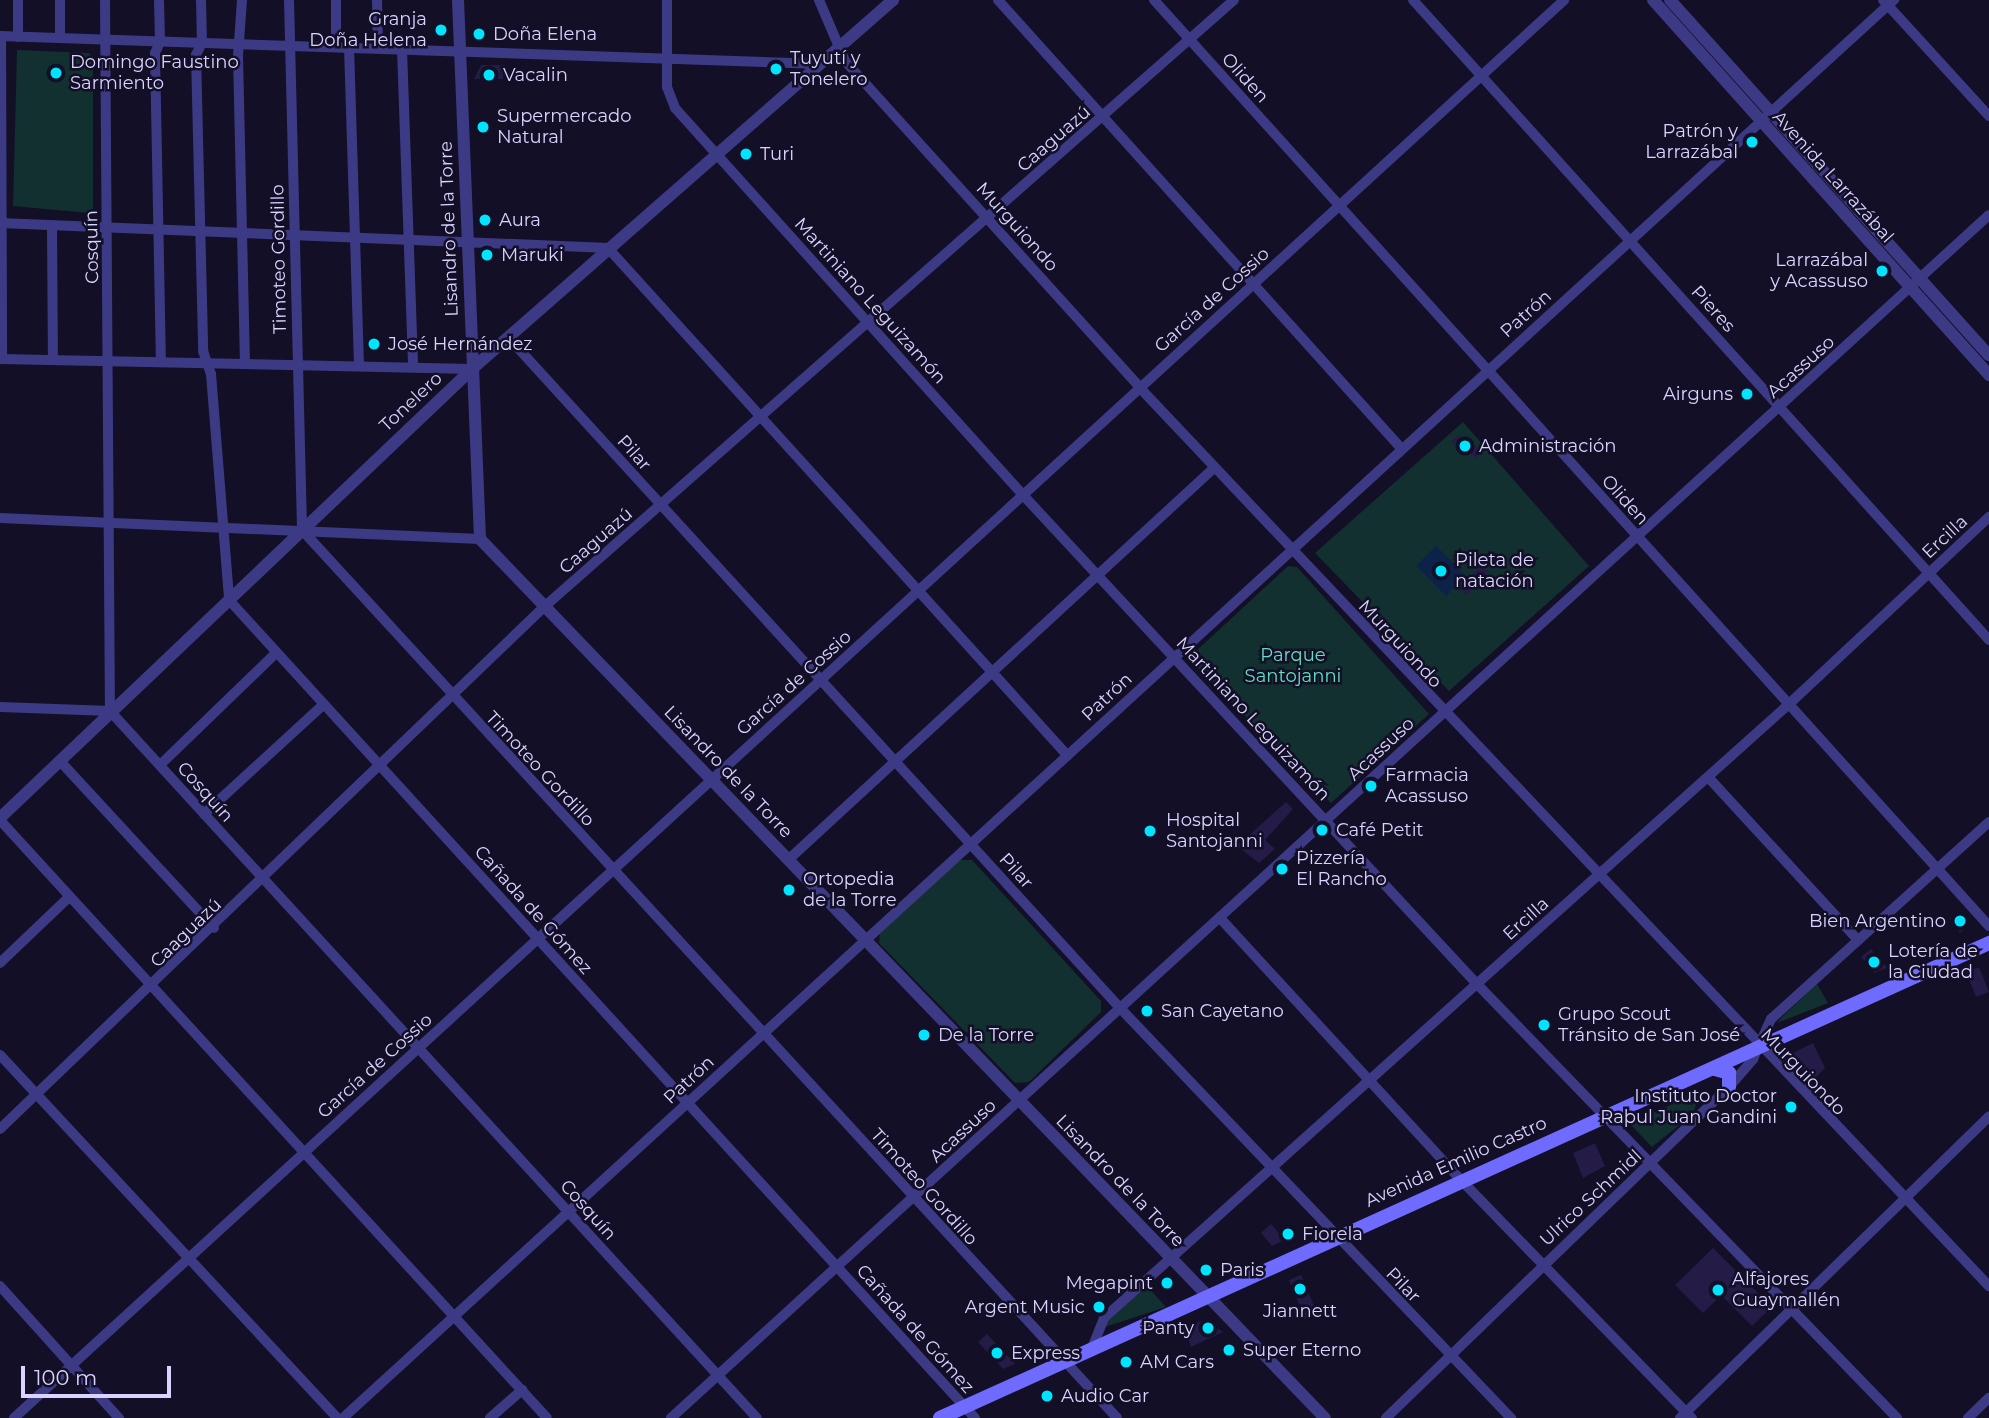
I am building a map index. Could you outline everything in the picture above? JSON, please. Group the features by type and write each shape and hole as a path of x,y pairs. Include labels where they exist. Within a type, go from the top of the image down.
{"main road":[{"name":"Avenida Emilio Castro","path":"940,1418 1989,943"},
{"path":"1715,1069 1729,1073 1729,1087"}],"street":[{"path":"18,0 18,37"},
{"path":"60,0 60,38"},
{"name":"Cosquín","path":"105,0 110,711 757,1418"},
{"path":"159,0 160,42 155,53 161,362"},
{"path":"201,0 202,43 196,55 200,229 207,362 229,600"},
{"path":"242,0 243,44 238,57 245,363"},
{"name":"Timoteo Gordillo","path":"289,0 302,530 451,697 613,870 1062,1362 1117,1418"},
{"path":"335,0 337,47"},
{"path":"377,0 378,48"},
{"name":"Lisandro de la Torre","path":"458,0 480,539 1325,1418"},
{"name":"Martiniano Leguizamón","path":"667,0 670,98 717,154 1023,495 1477,984 1603,1118 1897,1418"},
{"name":"Murguiondo","path":"819,0 837,49 1140,388 1759,1049 1989,1286"},
{"name":"Tonelero","path":"0,819 110,711 472,369 893,0"},
{"path":"998,0 1401,448"},
{"name":"Oliden","path":"1154,0 1989,926"},
{"name":"Caaguazú","path":"0,1129 151,989 544,607 1234,0"},
{"name":"Pieres","path":"1413,0 1989,640"},
{"name":"García de Cossio","path":"14,1418 1564,0"},
{"name":"Avenida Larrazábal","path":"1653,0 1766,117 1915,283 1989,375"},
{"name":"Avenida Larrazábal","path":"1670,0 1766,117"},
{"path":"1888,2 1989,116"},
{"name":"Patrón","path":"343,1418 1290,549 1631,241 1888,2"},
{"path":"472,369 1,359 1,36 821,64"},
{"path":"349,47 359,366"},
{"path":"402,49 413,366"},
{"name":"Acassuso","path":"671,1418 1443,713 1639,538 1989,215"},
{"path":"1,223 408,236 608,248 1067,755"},
{"path":"52,225 53,360"},
{"name":"Avenida Larrazábal","path":"1915,283 1989,355"},
{"name":"Pilar","path":"508,337 1120,1008 1335,1238 1511,1418"},
{"path":"788,860 1214,468"},
{"name":"Ercilla","path":"1092,1348 1104,1318 1789,704 1989,517"},
{"path":"0,518 480,539"},
{"name":"Cañada de Gómez","path":"229,600 975,1418"},
{"path":"160,765 276,653"},
{"path":"204,814 323,705"},
{"path":"0,707 110,711"},
{"path":"60,761 214,928"},
{"path":"1708,777 1858,940"},
{"path":"0,819 151,989 547,1418"},
{"name":"Ulrico Schmidl","path":"1386,1418 1542,1264 1729,1087 1759,1049 1771,1019 1989,822"},
{"path":"0,963 69,897"},
{"path":"1220,918 1461,1180 1686,1416 1989,1116"},
{"path":"0,1055 337,1418"},
{"path":"0,1286 119,1418"},
{"path":"490,1418 522,1390"},
{"path":"1968,1418 1989,1398"}],"green space":[{"path":"17,50 89,53 93,58 93,209 89,213 13,206"},
{"path":"1463,422 1589,566 1449,691 1315,553"},
{"name":"Parque Santojanni","path":"1288,566 1297,567 1429,714 1331,803 1194,664 1195,652"},
{"path":"960,860 972,860 1101,1001 1101,1012 1029,1082 1015,1083 879,943 880,932"},
{"path":"1817,984 1828,1003 1777,1023 1782,1017"},
{"path":"1687,1097 1696,1105 1692,1115 1652,1147 1630,1124"},
{"path":"1147,1286 1166,1307 1105,1327 1105,1324"}],"water":[{"name":"Pileta de natación","path":"1436,546 1466,576 1446,596 1416,566"}],"building":[{"name":"Vacalin","path":"481,65 504,65 503,79 474,79"},
{"name":"Administración","path":"1459,435 1466,443 1470,440 1482,453 1476,458 1466,449 1461,452 1451,441"},
{"path":"1482,565 1489,572 1466,595 1459,588"},
{"path":"1286,802 1293,809 1265,840 1275,849 1259,863 1237,846"},
{"name":"Bien Argentino","path":"1960,911 1970,924 1960,933 1950,919"},
{"name":"Lotería de la Ciudad","path":"1871,949 1887,968 1874,973 1861,957"},
{"path":"1979,967 1989,992 1976,997 1966,972"},
{"path":"1813,1043 1825,1068 1812,1081 1792,1060 1793,1053"},
{"path":"1595,1143 1605,1166 1583,1178 1573,1153"},
{"path":"1271,1224 1285,1240 1272,1246 1261,1233"},
{"name":"Alfajores Guaymallén","path":"1713,1248 1772,1307 1752,1326 1721,1295 1703,1313 1675,1285"},
{"name":"Jiannett","path":"1301,1275 1317,1313 1305,1319 1289,1280"},
{"path":"1204,1320 1223,1332 1191,1347 1184,1328"},
{"name":"Express","path":"987,1334 1015,1364 1003,1369 978,1342"}],"place":[{"name":"Granja Doña Helena","path":"441,30"},
{"name":"Doña Elena","path":"479,34"},
{"name":"Tuyutí y Tonelero","path":"776,69"},
{"name":"Domingo Faustino Sarmiento","path":"56,73"},
{"name":"Vacalin","path":"489,75"},
{"name":"Supermercado Natural","path":"483,127"},
{"name":"Patrón y Larrazábal","path":"1752,142"},
{"name":"Turi","path":"746,154"},
{"name":"Aura","path":"485,220"},
{"name":"Maruki","path":"487,255"},
{"name":"Larrazábal y Acassuso","path":"1882,271"},
{"name":"José Hernández","path":"374,344"},
{"name":"Airguns","path":"1747,394"},
{"name":"Administración","path":"1465,446"},
{"name":"Pileta de natación","path":"1441,571"},
{"name":"Farmacia Acassuso","path":"1371,786"},
{"name":"Café Petit","path":"1322,830"},
{"name":"Hospital Santojanni","path":"1150,831"},
{"name":"Pizzería El Rancho","path":"1282,869"},
{"name":"Ortopedia de la Torre","path":"789,890"},
{"name":"Bien Argentino","path":"1960,921"},
{"name":"Lotería de la Ciudad","path":"1874,962"},
{"name":"San Cayetano","path":"1147,1011"},
{"name":"Grupo Scout Tránsito de San José","path":"1544,1025"},
{"name":"De la Torre","path":"924,1035"},
{"name":"Instituto Doctor Raþul Juan Gandini","path":"1791,1107"},
{"name":"Fiorela","path":"1288,1234"},
{"name":"Paris","path":"1206,1270"},
{"name":"Megapint","path":"1167,1283"},
{"name":"Jiannett","path":"1300,1289"},
{"name":"Alfajores Guaymallén","path":"1718,1290"},
{"name":"Argent Music","path":"1099,1307"},
{"name":"Panty","path":"1208,1328"},
{"name":"Super Eterno","path":"1229,1350"},
{"name":"Express","path":"997,1353"},
{"name":"AM Cars","path":"1126,1362"},
{"name":"Audio Car","path":"1047,1396"}]}
